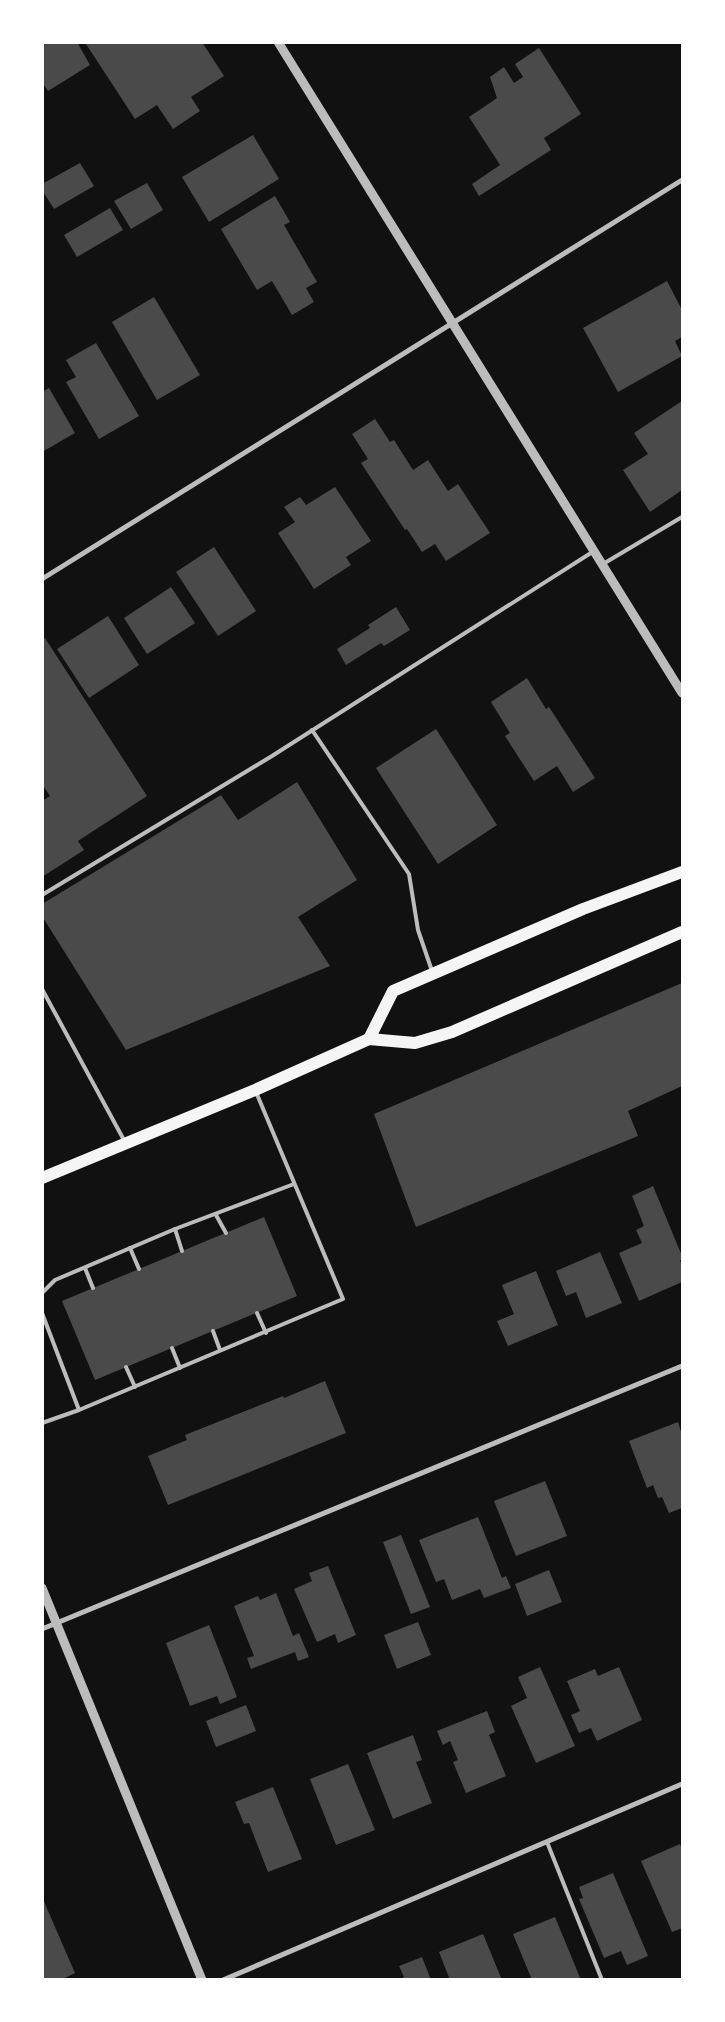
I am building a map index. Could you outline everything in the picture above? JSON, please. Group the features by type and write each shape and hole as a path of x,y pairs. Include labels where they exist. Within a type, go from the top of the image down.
{"main road":[{"path":"369,1039 393,991 583,909 682,872"},
{"path":"42,1178 255,1090 369,1039 415,1043 452,1032 682,932"}],"street":[{"path":"278,42 682,693"},
{"path":"42,580 682,180"},
{"path":"42,1629 682,1366"},
{"path":"42,1588 202,1980"},
{"path":"223,1980 682,1784"}],"lane":[{"path":"603,564 682,517"},
{"path":"42,895 312,730 594,551"},
{"path":"312,730 409,874 418,930 433,974"},
{"path":"42,989 126,1144"},
{"path":"42,1423 79,1410 220,1350 266,1333 343,1299 255,1090"},
{"path":"42,1293 55,1280 175,1229 294,1184"},
{"path":"216,1215 226,1233"},
{"path":"175,1229 182,1251"},
{"path":"130,1248 139,1269"},
{"path":"85,1268 93,1288"},
{"path":"42,1313 79,1410"},
{"path":"257,1313 266,1333"},
{"path":"214,1331 220,1350"},
{"path":"172,1348 180,1368"},
{"path":"126,1367 134,1387"},
{"path":"546,1842 602,1980"}],"building":[{"path":"42,42 77,42 90,65 48,91 42,82"},
{"path":"88,42 202,42 224,76 191,97 200,111 173,129 157,105 135,119 86,44"},
{"path":"539,48 581,114 544,138 551,150 479,196 472,184 500,165 469,117 497,98 490,77 504,67 514,83 523,77 515,64"},
{"path":"253,135 279,179 209,222 182,177"},
{"path":"80,163 94,186 54,209 42,190 42,184"},
{"path":"147,183 163,210 131,229 114,201"},
{"path":"275,196 290,222 284,225 317,282 306,288 314,302 292,315 272,281 257,290 221,229"},
{"path":"110,208 123,230 77,257 64,235"},
{"path":"667,281 682,310 682,337 675,341 682,356 618,392 583,328"},
{"path":"154,297 200,375 157,400 112,322"},
{"path":"96,343 139,416 99,439 66,382 76,377 66,360"},
{"path":"49,388 75,433 42,452 42,392"},
{"path":"682,401 682,490 650,512 623,470 648,454 634,433"},
{"path":"375,419 390,442 394,440 413,470 428,460 448,491 458,484 490,533 446,561 435,544 422,552 407,529 405,530 361,463 368,459 352,434"},
{"path":"335,487 371,541 346,557 351,565 314,589 278,533 295,522 284,507 300,497 306,505"},
{"path":"214,547 256,611 218,636 176,572"},
{"path":"171,587 195,623 147,654 124,618"},
{"path":"396,607 410,630 384,646 381,643 346,665 337,649 370,628 368,625"},
{"path":"108,616 139,665 89,698 57,649"},
{"path":"45,638 147,796 78,841 84,850 42,877 42,801 50,796 42,784 42,640"},
{"path":"527,678 546,709 549,707 595,778 573,792 557,766 534,781 505,736 510,733 491,702"},
{"path":"436,729 497,825 438,864 376,768"},
{"path":"297,782 357,880 298,917 330,966 126,1050 42,916 42,904 221,795 238,820"},
{"path":"682,983 682,1086 628,1111 638,1136 416,1227 374,1114"},
{"path":"653,1186 682,1256 682,1260 680,1260 682,1282 639,1301 619,1253 642,1243 636,1230 644,1226 632,1196"},
{"path":"264,1217 297,1296 95,1380 62,1301"},
{"path":"600,1252 622,1303 586,1318 576,1292 566,1296 556,1271"},
{"path":"536,1271 558,1325 508,1346 497,1321 514,1314 502,1285"},
{"path":"325,1381 346,1433 168,1505 148,1456 187,1440 185,1435"},
{"path":"678,1422 682,1435 682,1508 669,1513 662,1497 658,1498 653,1485 647,1488 629,1441"},
{"path":"545,1481 567,1536 516,1556 494,1501"},
{"path":"478,1517 502,1578 506,1576 511,1588 484,1598 480,1589 452,1600 444,1579 436,1582 419,1540"},
{"path":"401,1535 430,1607 411,1614 383,1542"},
{"path":"328,1566 356,1635 338,1643 335,1634 317,1642 294,1589 312,1581 309,1573"},
{"path":"549,1570 562,1602 527,1616 515,1584"},
{"path":"276,1593 293,1636 299,1633 309,1657 298,1661 295,1652 251,1669 247,1658 254,1656 234,1606 258,1596 260,1600"},
{"path":"418,1622 431,1655 397,1669 384,1635"},
{"path":"209,1625 237,1697 220,1704 217,1696 190,1706 166,1643"},
{"path":"540,1667 575,1746 536,1763 511,1706 527,1698 518,1677"},
{"path":"619,1667 642,1720 597,1741 591,1728 579,1733 571,1715 580,1711 567,1681 595,1669 598,1676"},
{"path":"246,1705 256,1731 216,1747 206,1721"},
{"path":"487,1711 495,1732 489,1735 506,1776 466,1793 453,1762 458,1760 450,1741 443,1745 437,1731"},
{"path":"413,1735 422,1760 416,1762 432,1803 393,1819 367,1753"},
{"path":"348,1764 375,1830 336,1845 310,1779"},
{"path":"273,1787 302,1859 268,1872 249,1823 244,1824 235,1802"},
{"path":"680,1844 682,1850 682,1928 672,1932 641,1861"},
{"path":"613,1873 648,1956 627,1965 621,1951 604,1958 579,1899 583,1898 579,1887"},
{"path":"42,1897 75,1973 61,1980 42,1980"},
{"path":"555,1917 581,1980 532,1980 513,1934"},
{"path":"483,1934 502,1980 450,1980 439,1952"},
{"path":"422,1957 431,1980 399,1980 404,1977 399,1966"}]}
